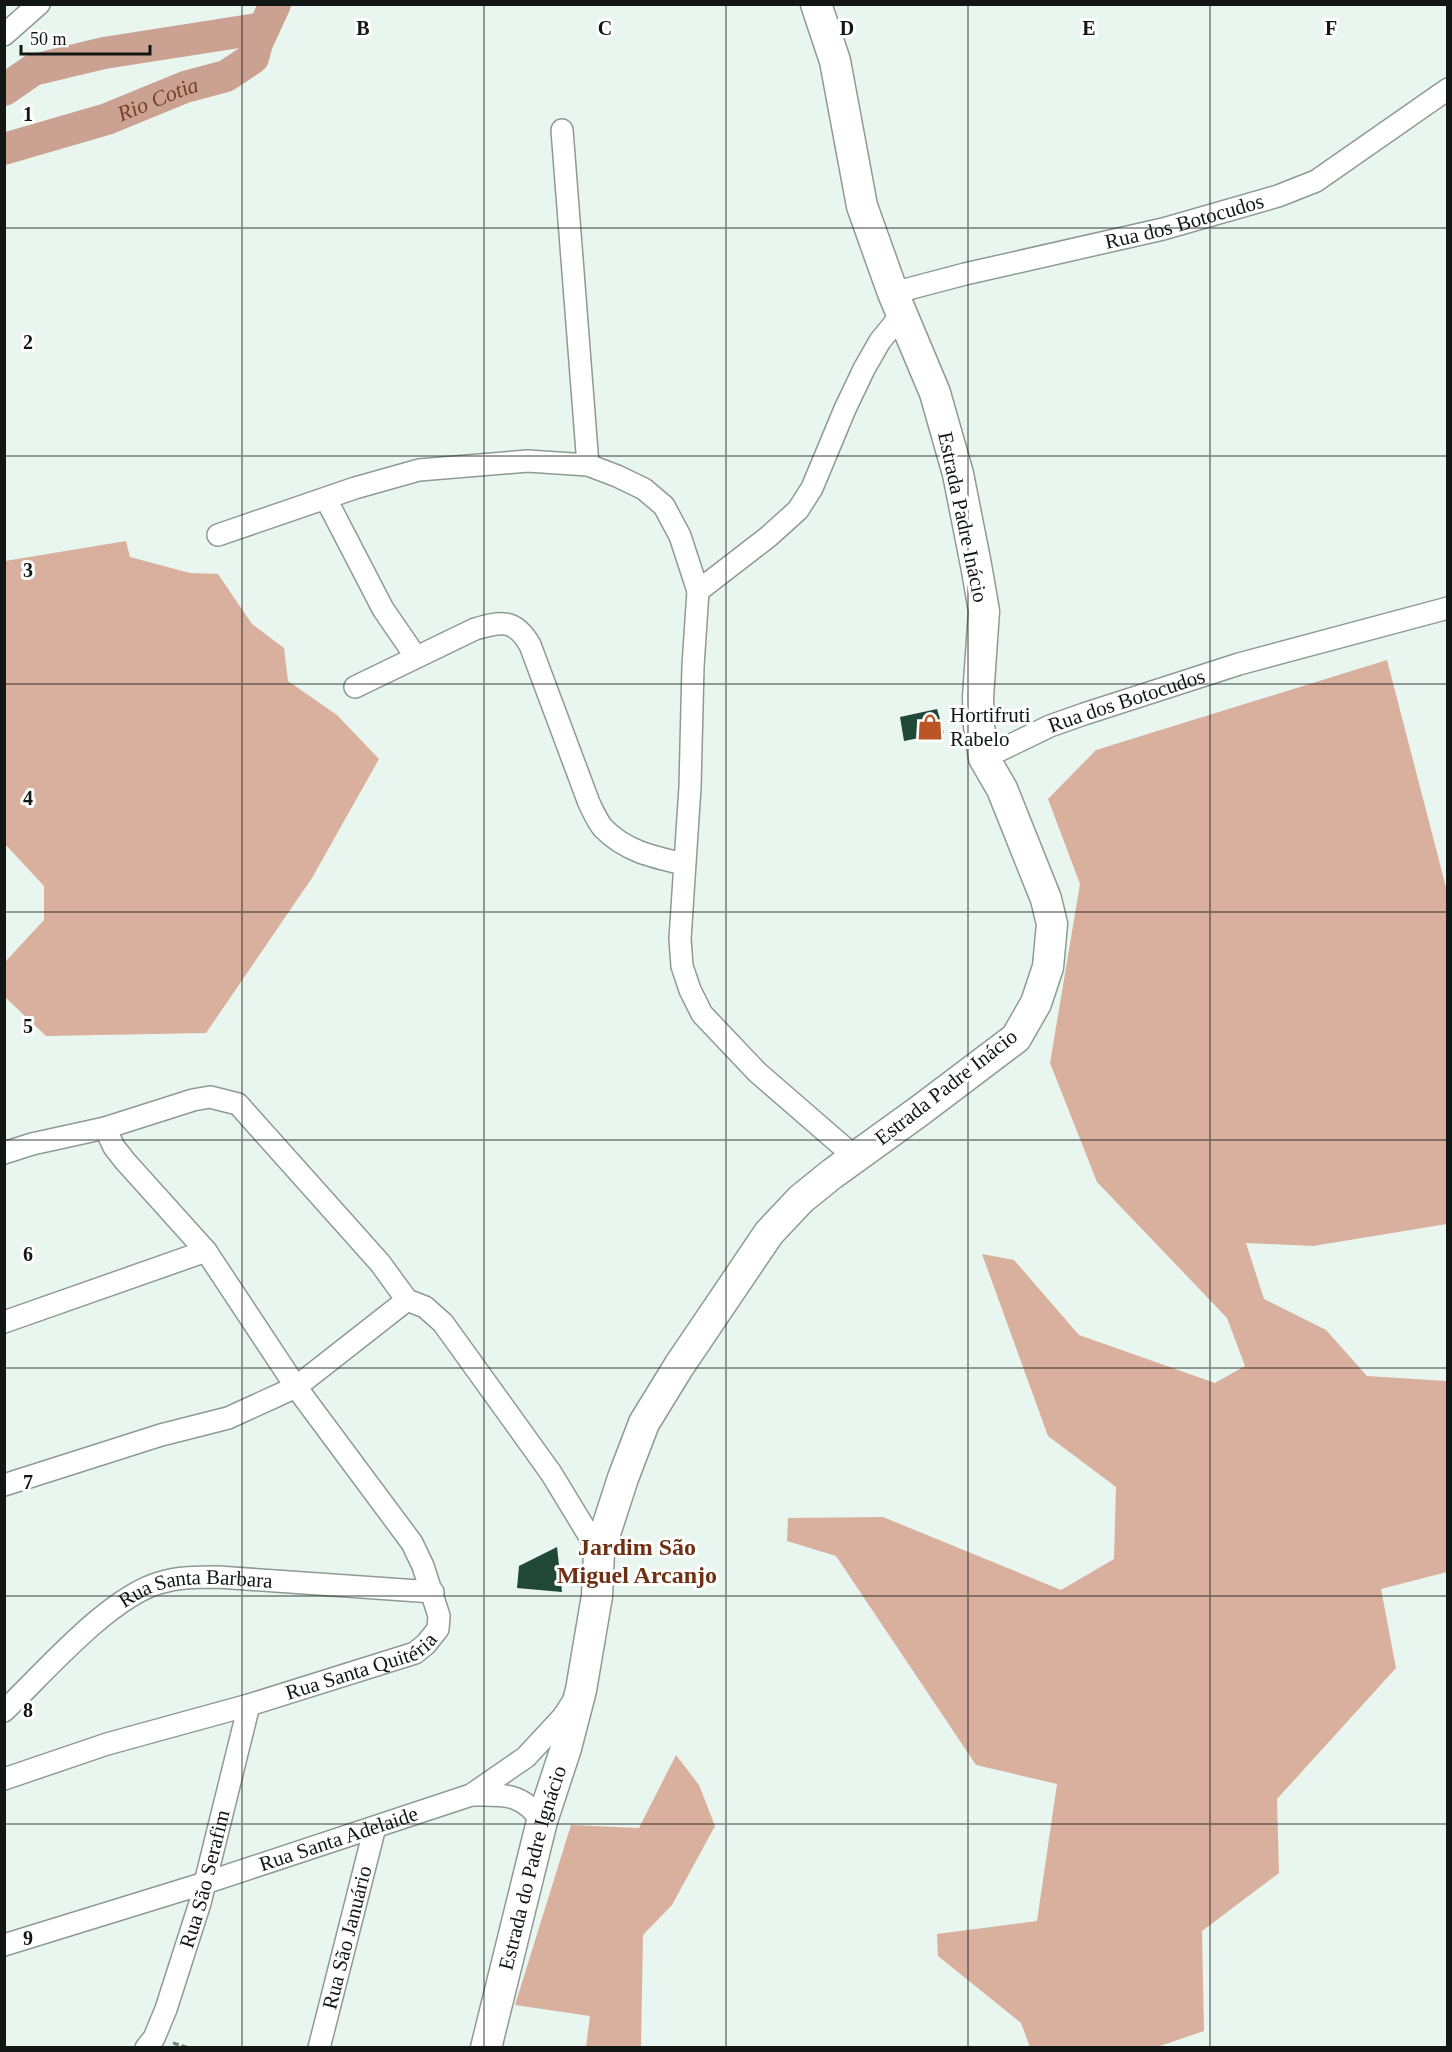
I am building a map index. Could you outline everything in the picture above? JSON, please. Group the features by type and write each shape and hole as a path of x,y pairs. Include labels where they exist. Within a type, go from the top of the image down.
{"street":[{"path":"4,35 39,4"},
{"name":"Estrada Padre Inácio","path":"581,1690 597,1596 599,1552 644,1423 679,1366 769,1233 801,1199 855,1156 1016,1038 1036,1003 1048,967 1052,924 1046,898 1002,789 984,758 979,726 978,697 984,611 958,474 935,393 897,303 861,206 835,61 816,4"},
{"name":"Rua dos Botocudos","path":"897,303 965,274 1163,229 1278,196 1316,182 1448,89"},
{"path":"562,130 588,465"},
{"path":"698,591 768,537 798,510 812,488 864,369 897,303"},
{"path":"218,534 355,488 419,470 528,461 588,465 644,489 664,506 680,536 698,591 693,666 690,787 680,939 682,966 690,990 702,1014 757,1072 855,1156"},
{"path":"326,499 383,609 416,657"},
{"name":"Rua dos Botocudos","path":"984,758 1050,726 1084,714 1239,664 1448,608"},
{"path":"355,687 475,629 509,624 522,631 530,645 589,803 602,826 623,845 650,856 684,864"},
{"path":"4,1152 105,1128 193,1100 210,1097 238,1104 380,1263 407,1300 425,1307 443,1323 551,1473 599,1552"},
{"name":"Rua Santa Quitéria","path":"4,1779 107,1744 249,1705 415,1653 438,1629 440,1616 433,1592 412,1543 296,1387 206,1251 125,1161 114,1147 105,1128"},
{"path":"4,1322 206,1251"},
{"path":"4,1485 161,1435 228,1418 296,1387 407,1300"},
{"name":"Rua Santa Barbara","path":"4,1711 106,1613 140,1591 158,1583 194,1577 218,1577 433,1592"},
{"name":"Rua Santa Adelaide","path":"4,1945 205,1883 471,1795 526,1757 563,1717 581,1690"},
{"name":"Estrada do Padre Ignácio","path":"486,2048 542,1821 566,1748 581,1690"},
{"name":"Rua São Serafim","path":"146,2048 154,2038 166,2009 205,1883 249,1705"},
{"name":"Rua Santa Adelaide","path":"471,1795 509,1796 533,1808 542,1821"},
{"name":"Rua São Januário","path":"319,2048 375,1827"}],"shaded area":[{"path":"126,541 130,557 190,573 218,574 252,624 284,648 288,681 337,715 379,759 312,878 206,1033 46,1036 5,997 5,962 44,920 44,886 5,844 5,561"},
{"path":"1387,660 1447,891 1447,1224 1313,1246 1246,1243 1264,1299 1326,1330 1367,1376 1447,1381 1447,1572 1381,1589 1396,1668 1277,1799 1279,1873 1202,1931 1204,2031 1157,2047 1030,2047 1021,2023 938,1956 937,1934 1037,1921 1057,1784 976,1765 836,1556 787,1541 788,1518 883,1517 1061,1590 1114,1559 1116,1487 1048,1436 982,1254 1014,1260 1079,1335 1215,1383 1245,1366 1227,1318 1097,1182 1050,1063 1080,884 1048,799 1096,750"},
{"path":"676,1755 699,1785 715,1826 672,1905 643,1935 641,2047 586,2047 590,2016 515,2005 571,1825 639,1828"}],"building":[{"path":"937,709 944,733 904,741 900,717"},
{"path":"557,1547 562,1592 517,1588 519,1566"}],"waterway":[{"name":"Rio Cotia","path":"4,149 107,119 185,87 226,76 253,58 257,43 275,4"},
{"path":"4,90 33,70 104,53 264,28"}],"place":[{"name":"Hortifruti Rabelo","path":"930,727"}],"district":[{"name":"Jardim São Miguel Arcanjo","path":"637,1561"}]}
